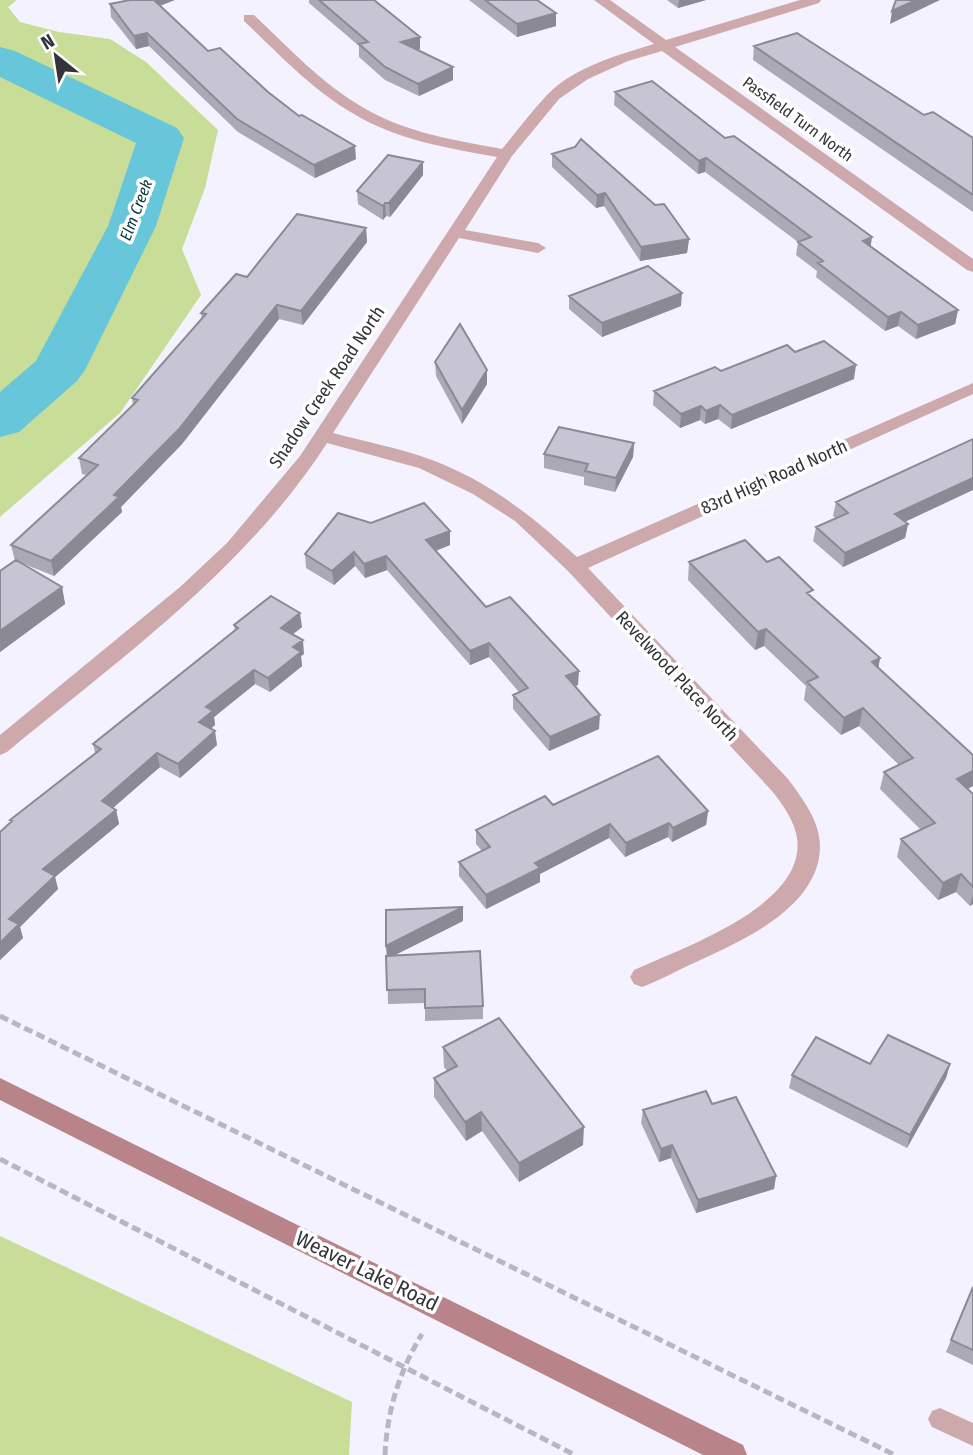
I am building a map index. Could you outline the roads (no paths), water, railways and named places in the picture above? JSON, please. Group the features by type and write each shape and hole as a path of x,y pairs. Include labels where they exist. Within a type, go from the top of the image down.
{"main road":[{"name":"Weaver Lake Road","path":"0,1088 733,1455"}],"street":[{"name":"Passfield Turn North","path":"601,0 973,267"},
{"name":"Shadow Creek Road North","path":"0,747 197,583 234,547 307,460 506,154 554,96 573,82 623,58 814,0"},
{"path":"249,18 321,85 349,106 380,122 428,138 506,154"},
{"path":"456,233 538,247"},
{"name":"83rd High Road North","path":"575,566 973,388"},
{"name":"Revelwood Place North","path":"322,436 425,464 480,490 522,517 575,566 780,785 801,814 808,847 801,873 783,900 751,923 642,977"}],"lane":[{"path":"940,1419 973,1435"}],"waterway":[{"name":"Elm Creek","path":"0,60 161,138 132,226 58,370 0,420"}]}
